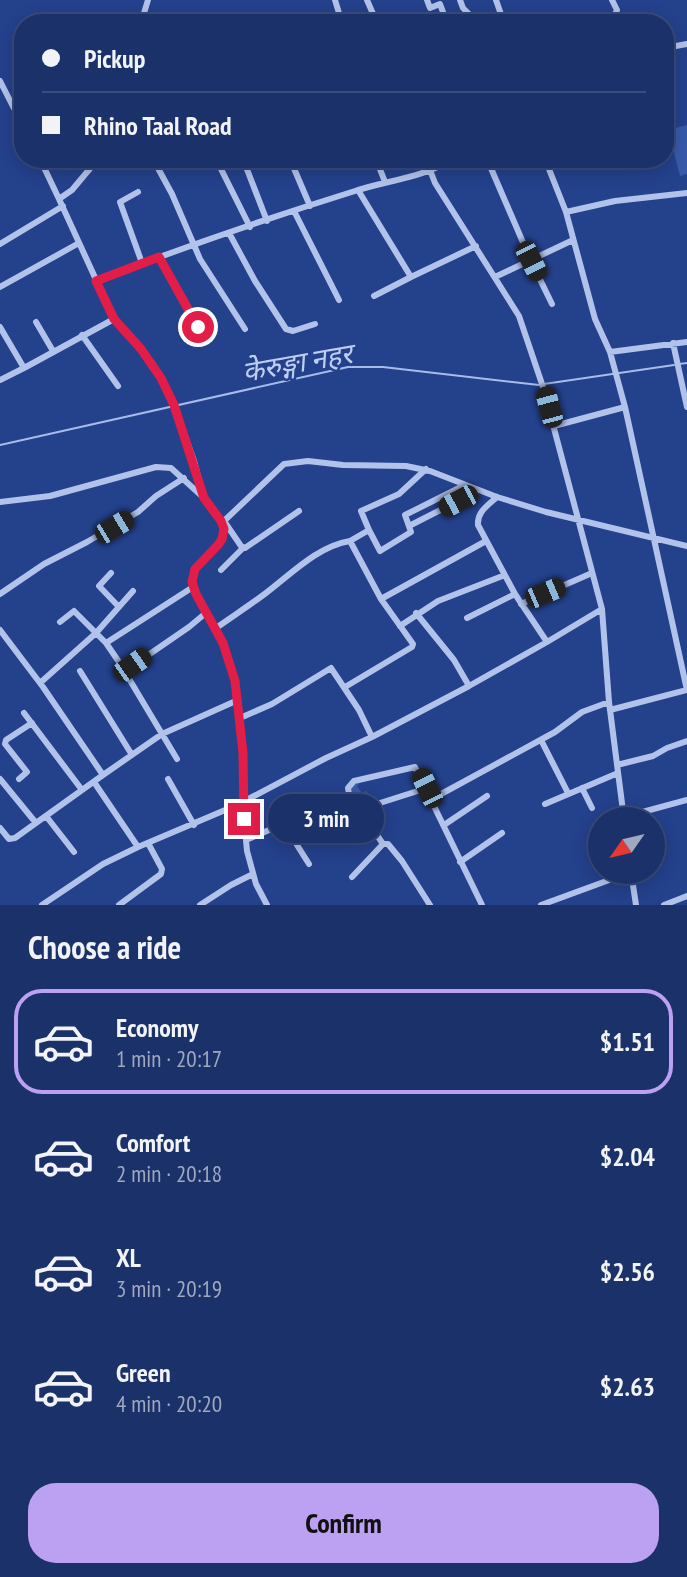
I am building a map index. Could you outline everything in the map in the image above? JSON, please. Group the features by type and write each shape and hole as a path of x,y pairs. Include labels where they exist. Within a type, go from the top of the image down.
{"street":[{"path":"426,0 430,8 440,4 444,14"},
{"path":"0,81 14,108"},
{"path":"44,168 114,319 150,361 174,405 204,498"},
{"path":"0,244 61,202 90,168"},
{"path":"158,168 194,246 246,329"},
{"path":"220,168 250,227"},
{"path":"246,168 267,221"},
{"path":"294,168 310,206"},
{"path":"380,168 385,182"},
{"path":"96,281 294,211 433,168"},
{"path":"491,168 552,304"},
{"path":"432,799 541,740 582,712 687,690 683,656 616,373 595,319 566,212 549,168"},
{"path":"430,170 456,217 519,316 542,384 602,608 609,706 622,807"},
{"path":"358,190 411,278"},
{"path":"138,192 120,202 142,263"},
{"path":"566,212 615,201 687,193"},
{"path":"294,211 338,300"},
{"path":"229,233 254,281 286,329 293,331 315,324"},
{"path":"495,277 573,240"},
{"path":"0,287 79,243"},
{"path":"374,296 476,246"},
{"path":"159,257 207,339"},
{"path":"0,380 114,319"},
{"path":"36,322 53,351"},
{"path":"0,327 24,368"},
{"path":"82,335 118,386"},
{"path":"610,352 687,342"},
{"path":"673,343 687,407"},
{"path":"554,426 625,407"},
{"path":"223,521 276,469 289,462 406,466 426,470 497,497 579,521 687,546"},
{"path":"0,502 50,496 156,467 171,468 204,498 243,548"},
{"path":"426,470 398,494 361,511 380,551 411,532 405,515 465,485"},
{"path":"0,594 44,564 138,512 156,496 184,478"},
{"path":"497,497 482,511 478,525 515,594 547,642"},
{"path":"409,526 458,501"},
{"path":"221,570 243,548 247,548 299,511"},
{"path":"223,521 222,539 195,569 193,587 216,628 232,668 240,718 246,840 253,874 267,905"},
{"path":"216,628 320,552 337,543 350,541 369,530"},
{"path":"345,687 413,644 381,599 350,541"},
{"path":"381,599 486,541"},
{"path":"111,573 99,586 119,607"},
{"path":"521,604 593,573"},
{"path":"400,625 438,601 505,575"},
{"path":"106,643 193,587"},
{"path":"40,683 96,633 133,591"},
{"path":"467,618 515,594"},
{"path":"42,905 94,870 138,847 244,802 469,686 602,608"},
{"path":"60,622 74,611 106,643 177,759"},
{"path":"125,671 207,612"},
{"path":"416,614 454,660 469,686"},
{"path":"0,630 103,775"},
{"path":"240,718 272,704 331,668 345,687 372,737"},
{"path":"80,671 132,755"},
{"path":"0,828 9,839 15,838 162,734 238,699"},
{"path":"23,713 82,790"},
{"path":"19,779 27,772 5,744 6,740 32,723"},
{"path":"541,740 568,793"},
{"path":"545,804 617,769 687,741"},
{"path":"430,905 395,852 388,844 383,844 349,794 349,784 365,777 412,767 419,772 482,905"},
{"path":"0,779 36,823"},
{"path":"168,779 194,825"},
{"path":"94,782 138,847"},
{"path":"380,803 427,788"},
{"path":"582,788 592,807"},
{"path":"444,825 487,796"},
{"path":"662,807 687,800"},
{"path":"246,840 304,815"},
{"path":"46,816 74,852"},
{"path":"288,822 297,845 309,864"},
{"path":"460,862 502,833"},
{"path":"119,905 161,874 162,869 148,843"},
{"path":"352,877 383,844"},
{"path":"200,905 253,874"},
{"path":"541,905 600,884"},
{"path":"633,884 636,905"},
{"path":"664,905 687,896"}],"shaded area":[{"path":"687,125 687,174 680,176 674,153 674,128"},
{"path":"361,782 357,786 362,793 366,791 385,813 371,822 351,790 353,785"}],"waterway":[{"name":"केेरुङ्गा नहर","path":"679,364 687,363"},
{"name":"केेरुङ्गा नहर","path":"544,384 674,365"},
{"name":"केेरुङ्गा नहर","path":"0,445 348,367 383,367 539,385"}],"route":[{"path":"198,327 159,257 96,281 118,325 141,349 161,378 174,405 204,498 224,529 218,545 195,569 192,582 223,643 235,681 243,753 244,819"}]}
